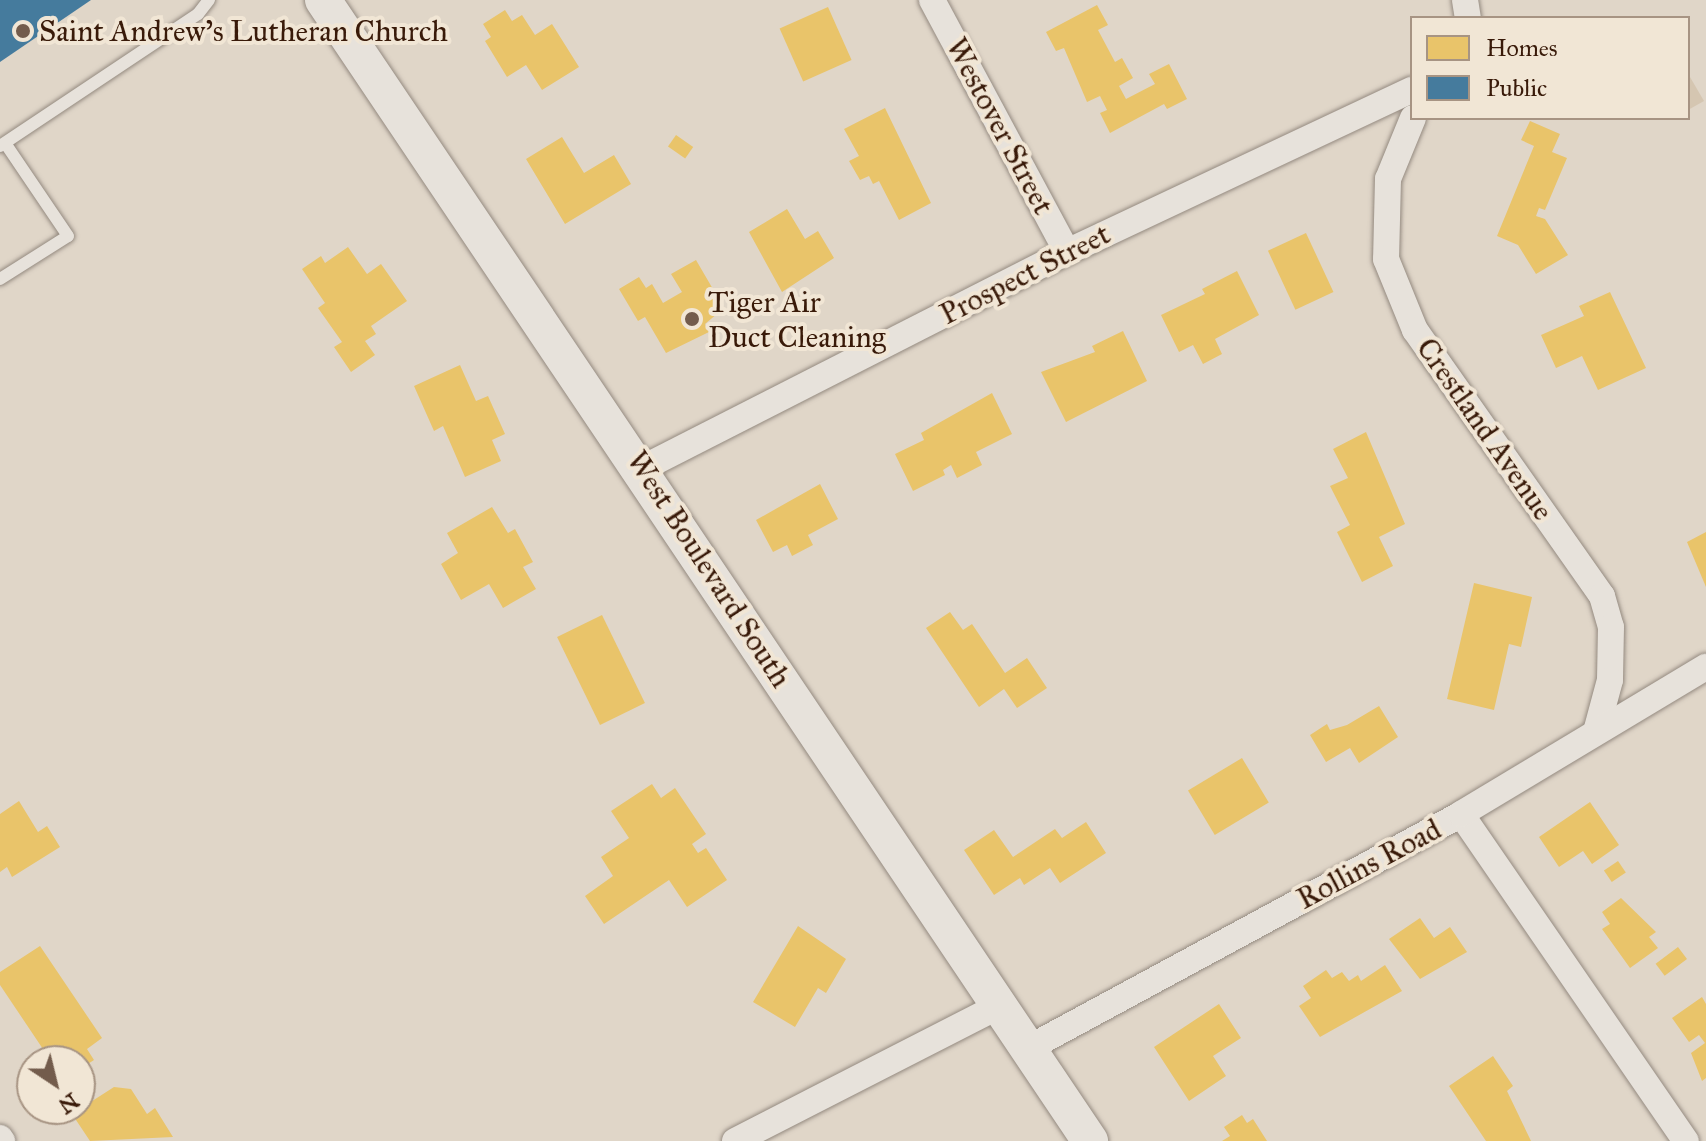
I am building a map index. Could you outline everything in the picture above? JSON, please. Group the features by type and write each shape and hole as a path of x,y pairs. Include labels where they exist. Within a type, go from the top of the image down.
{"main road":[{"name":"West Boulevard South","path":"323,0 643,468 997,1007 1090,1141"}],"street":[{"name":"Westover Street","path":"932,0 1067,252"},
{"name":"Prospect Street","path":"643,468 1067,252 1410,91"},
{"name":"Crestland Avenue","path":"1412,120 1388,179 1383,219 1390,271 1415,330 1602,596 1611,627 1610,680 1596,732"},
{"name":"Rollins Road","path":"1027,1049 1461,814 1706,667"},
{"path":"1461,814 1686,1141"},
{"path":"735,1141 997,1007"}],"lane":[{"path":"0,279 68,236 2,144 198,14 209,0"}],"shaded area":[{"path":"1690,77 1704,101 1690,109"}],"building: Homes":[{"path":"1097,5 1108,25 1098,30 1115,62 1122,58 1133,78 1119,86 1126,99 1155,84 1149,74 1169,64 1187,99 1167,109 1164,104 1110,133 1100,113 1107,110 1100,96 1087,102 1064,48 1056,51 1046,32"},
{"path":"828,7 852,60 803,82 780,29"},
{"path":"505,10 512,21 522,15 535,35 552,24 579,67 542,90 526,65 507,77 485,41 491,37 483,24"},
{"path":"885,108 931,203 899,220 879,181 873,184 869,176 860,180 849,161 859,156 844,129"},
{"path":"1530,121 1560,134 1552,152 1567,158 1545,210 1539,208 1536,216 1545,219 1568,255 1536,274 1518,245 1497,236 1534,146 1521,140"},
{"path":"676,135 693,147 685,159 668,146"},
{"path":"562,137 584,173 614,155 631,184 565,224 526,159"},
{"path":"787,209 805,239 818,231 834,258 782,292 749,232"},
{"path":"1306,233 1333,292 1295,310 1268,251"},
{"path":"348,247 367,274 381,264 407,301 371,326 376,334 365,341 375,355 351,372 334,347 342,342 318,308 325,303 302,269 321,256 325,263"},
{"path":"696,260 724,308 705,324 709,332 666,353 645,317 638,321 619,289 639,277 646,288 652,284 663,303 682,292 671,274"},
{"path":"1237,271 1259,315 1215,339 1222,354 1203,364 1193,345 1179,352 1161,315 1205,294 1202,289"},
{"path":"1610,292 1646,368 1598,390 1582,356 1556,368 1541,335 1584,316 1579,306"},
{"path":"1123,331 1147,381 1066,422 1041,372 1095,352 1092,346"},
{"path":"460,365 476,401 488,396 505,434 492,440 501,461 465,477 443,426 434,431 414,386"},
{"path":"992,393 1012,434 976,452 982,465 957,478 951,465 943,470 945,475 913,491 895,454 924,440 921,433"},
{"path":"1366,432 1405,524 1379,537 1393,566 1362,582 1337,532 1350,525 1330,486 1348,478 1333,449"},
{"path":"820,484 838,519 808,535 813,545 792,556 787,545 773,552 756,520"},
{"path":"492,507 508,533 515,529 533,562 523,567 536,589 503,608 489,584 461,600 441,564 458,553 447,533"},
{"path":"1706,532 1706,587 1687,542"},
{"path":"1474,583 1532,597 1521,647 1509,644 1494,710 1447,699"},
{"path":"950,612 963,630 972,624 1005,673 1027,658 1047,688 1017,708 1004,689 979,707 926,628"},
{"path":"602,615 645,703 600,725 557,637"},
{"path":"1379,706 1398,737 1359,763 1350,748 1326,762 1310,735 1327,724 1330,730 1347,725"},
{"path":"1242,758 1269,803 1215,835 1188,790"},
{"path":"652,784 661,798 675,788 706,834 692,844 698,853 706,848 727,880 687,907 669,880 604,924 585,896 613,876 601,857 629,838 611,811"},
{"path":"19,801 38,832 47,826 60,847 12,877 7,867 0,872 0,814"},
{"path":"1590,802 1619,845 1592,864 1583,851 1559,867 1539,837"},
{"path":"1086,822 1106,853 1060,883 1050,868 1024,885 1020,878 994,895 964,850 994,830 1013,857 1055,829 1062,838"},
{"path":"1618,861 1626,873 1612,882 1604,871"},
{"path":"1621,898 1656,932 1649,937 1658,948 1630,968 1602,929 1610,924 1602,912"},
{"path":"1420,918 1434,938 1450,927 1467,952 1420,979 1389,939"},
{"path":"798,926 846,959 826,993 818,988 795,1027 753,1002"},
{"path":"40,946 102,1038 92,1045 40,1045 0,985 0,972"},
{"path":"1678,947 1687,959 1665,976 1656,964"},
{"path":"1385,965 1402,991 1320,1037 1299,1006 1311,998 1303,986 1326,970 1332,978 1342,972 1349,981 1358,975 1361,981"},
{"path":"1702,997 1706,1004 1706,1078 1702,1081 1691,1053 1705,1043 1699,1035 1689,1042 1672,1018"},
{"path":"1219,1004 1241,1038 1213,1056 1226,1076 1189,1101 1154,1047"},
{"path":"1493,1056 1513,1086 1507,1091 1531,1141 1486,1141 1449,1086"},
{"path":"114,1087 131,1089 147,1114 155,1108 173,1137 90,1141 79,1125 96,1125 96,1099"},
{"path":"1242,1115 1247,1123 1253,1119 1267,1141 1222,1141 1230,1136 1224,1127"}],"building: Public":[{"name":"Saint Andrew's Lutheran Church","path":"0,0 91,0 0,62"}],"place":[{"name":"Saint Andrew's Lutheran Church","path":"23,31"},
{"name":"Tiger Air Duct Cleaning","path":"692,319"}]}
